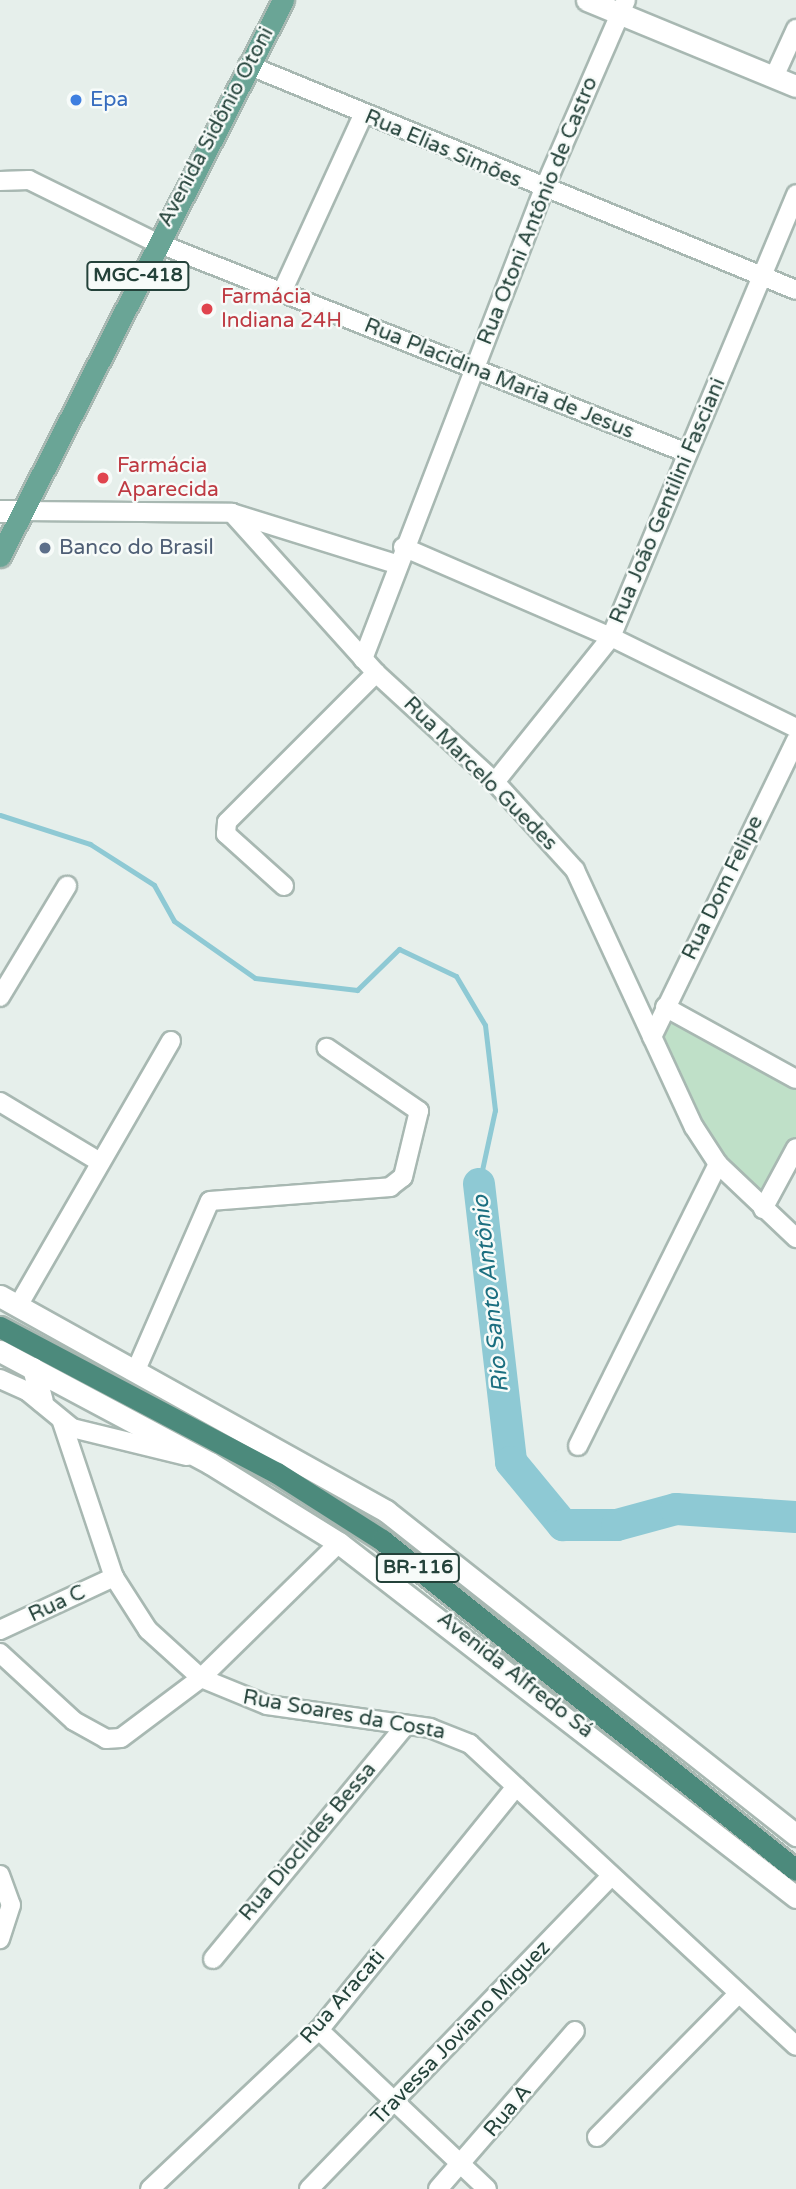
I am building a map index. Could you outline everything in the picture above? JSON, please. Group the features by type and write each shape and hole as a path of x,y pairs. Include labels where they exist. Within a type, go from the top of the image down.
{"highway":[{"name":"Avenida Alfredo Sá","path":"0,1327 277,1473 382,1540 796,1870"}],"main road":[{"name":"Avenida Sidônio Otoni","path":"0,556 10,511 283,0"}],"street":[{"path":"587,0 623,7 796,86"},
{"name":"Rua Otoni Antônio de Castro","path":"363,659 396,564 543,191 623,7"},
{"path":"774,77 796,29"},
{"name":"Rua Elias Simões","path":"248,65 543,191 796,290"},
{"path":"282,292 363,115"},
{"name":"Rua Placidina Maria de Jesus","path":"1,180 29,180 155,242 687,453"},
{"name":"Rua João Gentilini Fasciani","path":"495,782 611,637 796,194"},
{"path":"10,511 232,513 396,564"},
{"name":"Rua Marcelo Guedes","path":"232,513 376,673 495,782 575,870 652,1037 718,1164 796,1238"},
{"path":"403,547 611,637 796,728"},
{"path":"284,886 226,834 227,822 376,673"},
{"name":"Rua Dom Felipe","path":"652,1037 796,740"},
{"path":"0,997 67,886"},
{"path":"665,1007 796,1079"},
{"path":"171,1041 100,1162 9,1301 386,1511 796,1835"},
{"path":"135,1370 210,1201 390,1187 403,1177 419,1111 327,1048"},
{"path":"0,1102 100,1162"},
{"path":"763,1209 796,1148"},
{"path":"578,1446 718,1164"},
{"name":"Avenida Alfredo Sá","path":"0,1351 210,1462 339,1542 796,1897"},
{"path":"33,1368 42,1401"},
{"path":"0,1379 42,1401 62,1422 210,1462"},
{"name":"Rua Soares da Costa","path":"62,1422 114,1577 148,1630 201,1678 267,1705 405,1726 462,1739 796,2046"},
{"path":"0,1653 93,1734 121,1738 201,1678 339,1542"},
{"name":"Rua C","path":"0,1630 114,1577"},
{"name":"Rua Dioclides Bessa","path":"214,1959 405,1726"},
{"name":"Rua Aracati","path":"150,2189 319,2030 516,1787"},
{"path":"0,1875 11,1905 0,1940"},
{"name":"Travessa Joviano Miguez","path":"309,2189 396,2102 611,1876"},
{"path":"597,2137 738,1994"},
{"path":"319,2030 487,2189"},
{"name":"Rua A","path":"438,2189 462,2166 575,2031"}],"green space":[{"path":"673,1019 796,1085 796,1142 765,1200 718,1159 659,1046"}],"waterway":[{"name":"Rio Santo Antônio","path":"0,815 90,844 154,885 174,921 255,978 357,990 399,949 456,976 485,1025 495,1110 479,1184"},
{"name":"Rio Santo Antônio","path":"479,1184 511,1462 563,1525 617,1525 676,1509 796,1517"}],"place":[{"name":"Epa","path":"76,100"},
{"name":"Farmácia Indiana 24H","path":"207,309"},
{"name":"Farmácia Aparecida","path":"103,478"},
{"name":"Banco do Brasil","path":"45,548"}]}
